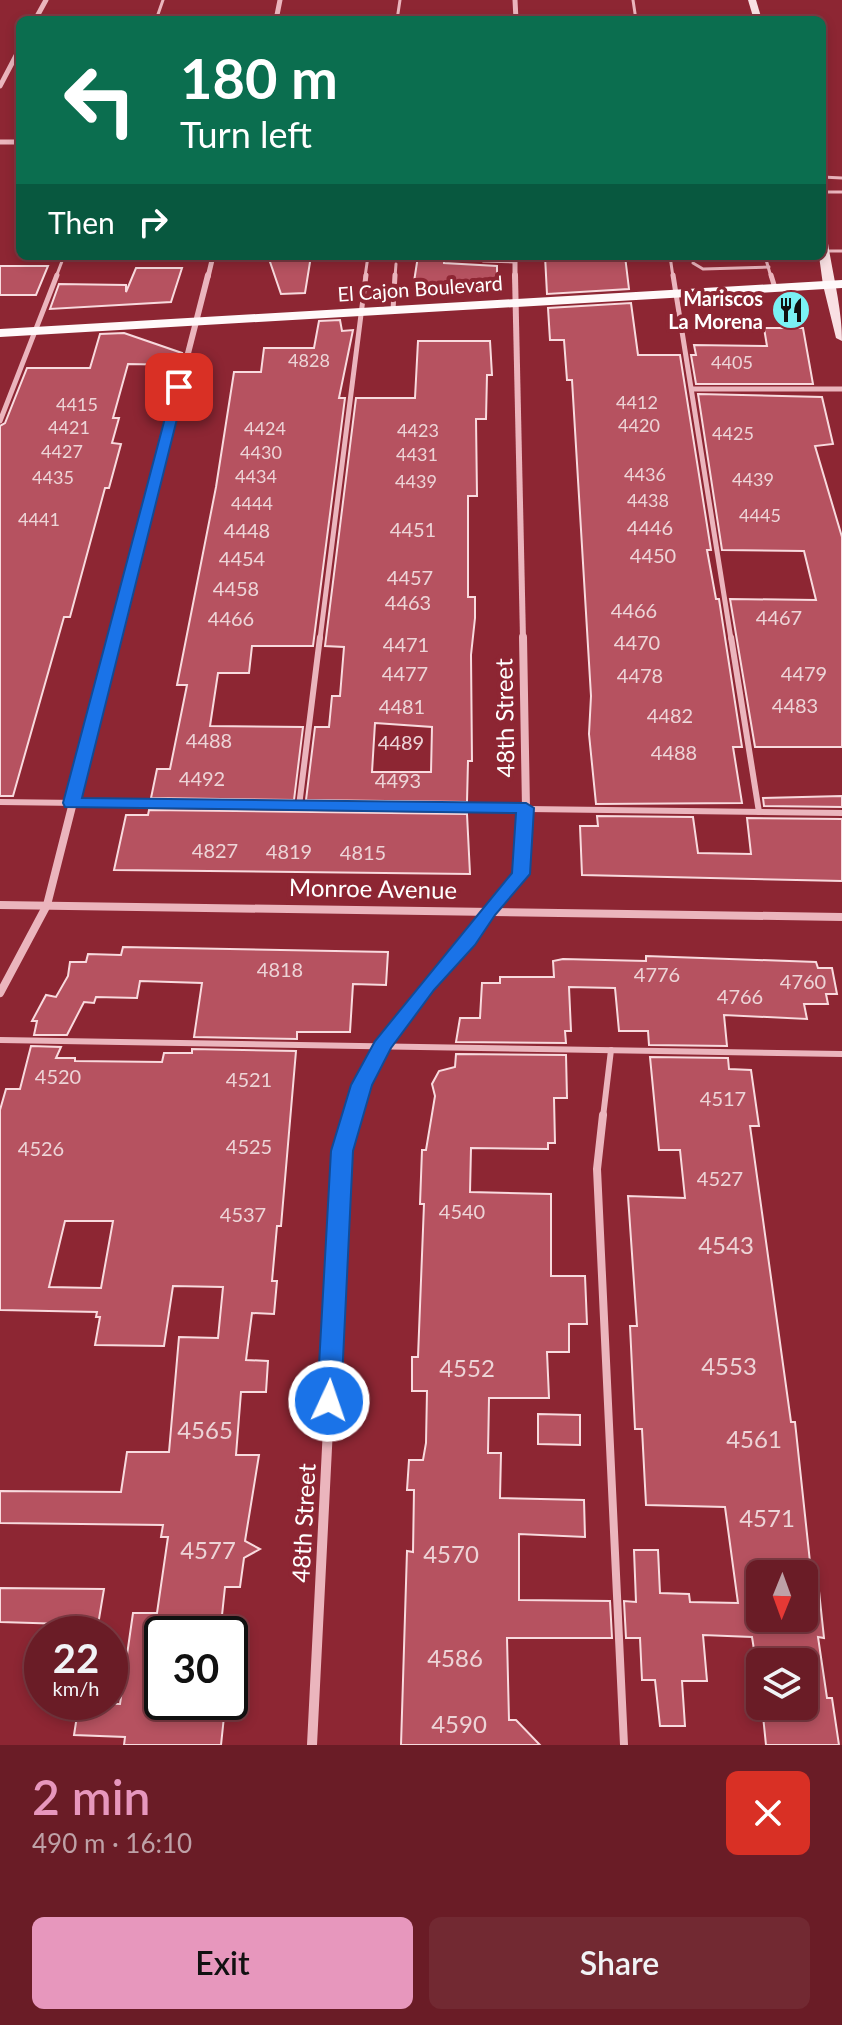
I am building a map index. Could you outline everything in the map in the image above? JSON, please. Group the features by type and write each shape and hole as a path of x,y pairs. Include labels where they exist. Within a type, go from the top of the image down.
{"main road":[{"path":"826,252 835,284 842,338"},
{"name":"El Cajon Boulevard","path":"0,333 835,284"}],"street":[{"path":"0,86 16,56"},
{"path":"0,993 47,905 212,260"},
{"name":"48th Street","path":"312,1745 342,1151 362,1085 382,1045 427,985 469,941 488,911 521,874 526,808 515,260"},
{"name":"Monroe Avenue","path":"0,905 842,917"}],"lane":[{"path":"0,421 62,260"},
{"path":"299,806 367,260"},
{"path":"483,261 499,260"},
{"path":"671,260 759,812"},
{"path":"766,260 775,288"},
{"path":"693,263 703,269 769,267"},
{"path":"393,310 396,264"},
{"path":"692,389 842,389"},
{"path":"0,802 842,813"},
{"path":"0,1040 842,1054"},
{"path":"611,1050 597,1169 624,1745"}],"building":[{"path":"269,260 310,260 305,293 281,294"},
{"path":"417,260 497,266 497,283 413,288"},
{"path":"545,260 625,260 629,289 547,294"},
{"path":"0,266 48,266 36,295 0,295"},
{"path":"136,268 182,268 171,302 50,309 59,284 126,285 126,292"},
{"path":"631,303 638,355 680,355 711,550 707,550 716,599 719,599 742,747 733,747 742,803 596,804 589,734 591,696 572,380 567,380 564,340 550,340 548,308"},
{"path":"340,320 342,331 353,330 339,398 345,398 313,646 252,646 249,673 218,673 210,726 303,727 294,800 151,798 157,769 170,769 187,685 177,685 216,487 234,372 261,372 264,348 314,348 319,321"},
{"path":"764,328 803,328 813,384 696,384 691,355 696,355 694,345 767,346"},
{"path":"124,333 182,353 179,365 128,364 113,418 119,418 112,443 121,444 109,488 105,488 70,617 64,617 13,796 0,796 0,426 5,423 27,368 90,368 100,334"},
{"path":"418,341 490,341 492,375 487,375 486,419 476,419 477,496 468,496 468,597 475,597 475,618 471,655 472,761 468,761 467,802 306,800 315,727 329,727 332,696 340,696 344,647 325,646 356,398 415,398","holes":["375,723 432,727 431,772 372,772"]},
{"path":"698,394 822,397 833,444 815,446 842,537 842,747 755,747 730,599 816,600 804,551 722,550"},
{"path":"842,796 842,807 764,806 763,798"},
{"path":"149,810 467,814 470,874 114,870 126,815 148,815"},
{"path":"597,816 693,817 698,853 751,854 747,818 842,819 842,881 582,875 580,826 598,826"},
{"path":"123,947 388,952 386,985 353,984 350,1032 297,1032 297,1039 194,1037 202,983 140,981 137,998 96,997 94,1003 84,1002 67,1035 34,1035 37,1021 32,1021 46,995 56,997 68,976 70,962 86,962 88,954 121,955"},
{"path":"646,956 816,962 818,968 832,968 837,994 826,994 828,1004 804,1004 807,1019 724,1015 727,1046 649,1045 648,1031 619,1031 615,988 569,987 571,1031 565,1031 566,1043 456,1042 460,1018 480,1018 482,983 500,983 500,977 554,977 553,961 563,959 646,961"},
{"path":"31,1046 61,1047 56,1058 75,1058 75,1061 162,1062 164,1053 192,1053 192,1049 296,1051 281,1226 277,1226 272,1281 277,1281 274,1314 252,1313 246,1360 268,1361 266,1392 241,1392 236,1455 259,1455 245,1541 260,1549 244,1558 240,1587 225,1587 222,1616 144,1616 144,1720 224,1720 221,1745 124,1745 125,1737 74,1735 76,1720 128,1720 128,1648 133,1613 157,1613 168,1537 161,1537 163,1525 0,1523 0,1491 121,1492 127,1452 169,1452 179,1337 218,1338 223,1287 173,1286 164,1346 95,1345 100,1317 96,1317 97,1312 0,1310 0,1110 6,1089 20,1089","holes":["65,1221 113,1221 101,1288 49,1287"]},
{"path":"456,1054 566,1055 567,1098 554,1098 555,1143 548,1143 548,1149 471,1148 470,1192 551,1194 551,1276 585,1276 587,1324 569,1324 569,1352 547,1352 549,1398 489,1398 488,1453 501,1453 500,1498 584,1500 585,1537 519,1534 519,1600 610,1601 612,1638 507,1638 509,1720 516,1720 540,1745 401,1745 407,1551 413,1552 414,1490 407,1490 409,1460 423,1460 426,1443 427,1391 412,1391 412,1357 418,1357 424,1204 420,1204 422,1150 426,1150 435,1096 432,1084 439,1071 455,1067"},
{"path":"650,1057 728,1058 729,1069 751,1070 759,1126 750,1126 791,1422 795,1422 810,1560 746,1560 746,1632 818,1632 819,1591 824,1638 818,1637 827,1698 832,1698 839,1745 766,1745 763,1720 818,1720 818,1648 754,1648 752,1637 703,1635 707,1681 682,1681 685,1726 660,1726 655,1680 642,1680 640,1638 626,1638 624,1601 636,1602 634,1550 658,1550 660,1593 689,1594 690,1602 738,1603 725,1507 646,1505 642,1429 635,1429 630,1326 637,1326 628,1196 685,1198 680,1150 659,1150"},
{"path":"538,1414 580,1415 580,1445 538,1444"},
{"path":"0,1588 104,1589 100,1616 24,1616 24,1623 0,1622"}],"place":[{"name":"Mariscos La Morena","path":"791,310"}],"route":[{"path":"179,387 72,803 526,808 521,874 488,911 469,941 427,985 382,1045 362,1085 342,1151 329,1401"}]}
